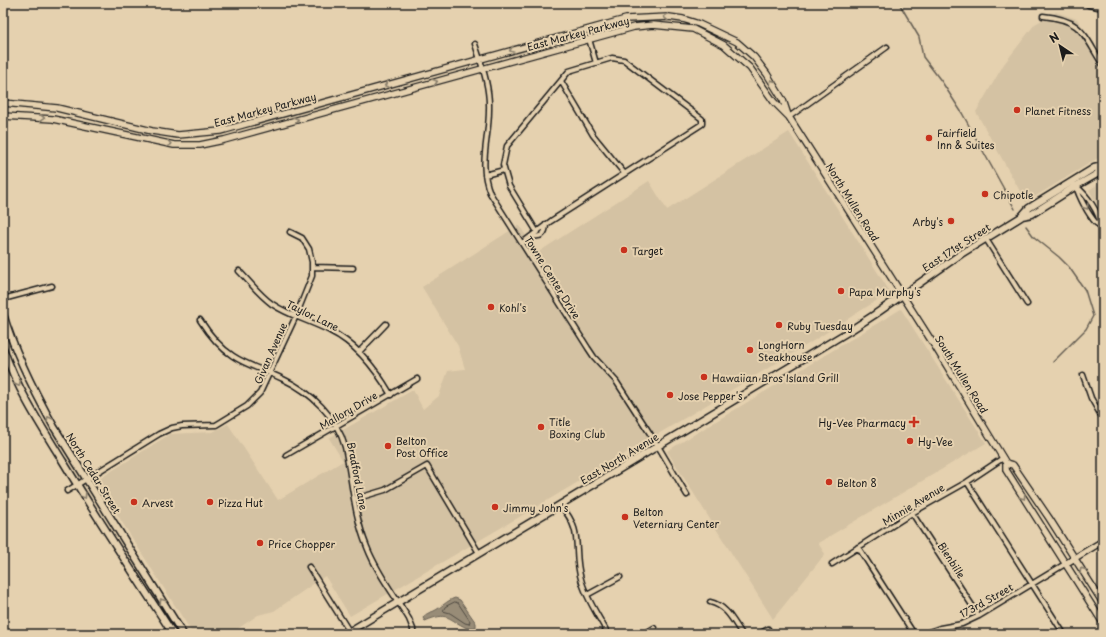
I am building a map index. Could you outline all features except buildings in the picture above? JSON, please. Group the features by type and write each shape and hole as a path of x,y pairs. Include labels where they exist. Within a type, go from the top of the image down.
{"highway":[{"path":"1089,3 1103,6"}],"main road":[{"name":"East 171st Street","path":"1021,217 1032,214 1047,202 1075,184 1094,168 1103,166"},
{"name":"East 171st Street","path":"902,296 961,254 1021,217 1029,208 1075,184"},
{"name":"East North Avenue","path":"347,632 844,334 902,296"},
{"name":"North Cedar Street","path":"3,314 9,334 37,397 86,479 183,634"},
{"name":"North Cedar Street","path":"3,348 23,394 77,485 173,634"}],"street":[{"path":"1043,16 1066,20 1080,28 1103,65"},
{"name":"East Markey Parkway","path":"3,103 57,108 152,131 178,135 199,134 221,131 626,18 669,17 699,24 730,39 754,57 767,74 783,100 789,117"},
{"name":"East Markey Parkway","path":"3,116 53,119 174,145 200,145 224,140 588,39 647,25 693,29 724,44 750,68 774,102 789,117"},
{"path":"588,39 596,63"},
{"name":"Towne Center Drive","path":"475,44 487,81 489,110 484,151 486,184 490,193 594,357 616,381 658,446 687,495"},
{"path":"789,117 887,47"},
{"path":"522,243 532,236 537,232 546,224 702,124 702,119 624,60 612,58 569,71 507,146 503,165 509,186 537,232"},
{"path":"561,81 594,135 624,174"},
{"name":"North Mullen Road","path":"789,117 902,296"},
{"path":"485,175 504,170"},
{"path":"1075,184 1083,192 1100,219 1102,227"},
{"path":"532,236 541,236 545,232 546,224"},
{"name":"Givan Avenue","path":"67,491 159,434 172,428 182,426 206,426 222,422 247,406 260,393 296,316 309,284 313,267 311,255 306,244 302,238 290,232"},
{"path":"986,239 1027,304"},
{"path":"313,267 353,268"},
{"name":"Taylor Lane","path":"239,271 265,299 273,305 331,331 359,352 380,375 391,394"},
{"path":"3,299 52,286"},
{"name":"South Mullen Road","path":"902,296 1004,461 1006,470 1103,623"},
{"name":"Bradford Lane","path":"200,320 212,337 225,350 240,361 289,382 309,395 321,406 336,426 345,447 361,531 367,548 375,564 409,619 413,629 413,634"},
{"path":"359,352 386,324"},
{"path":"1083,375 1091,398 1103,419"},
{"name":"Mallory Drive","path":"286,455 417,379"},
{"name":"South Mullen Road","path":"1004,461 1013,465 1103,604"},
{"name":"Minnie Avenue","path":"832,564 912,513 1004,461"},
{"path":"355,499 386,490 428,466 479,554"},
{"path":"967,482 1064,634"},
{"path":"560,505 570,517 576,531 578,567 582,582 587,595 608,634"},
{"name":"Bienbille","path":"912,513 979,616"},
{"name":"173rd Street","path":"923,634 940,628 962,624 979,616 1103,541"},
{"path":"858,547 914,634"},
{"path":"309,567 347,632"},
{"path":"587,595 620,577"},
{"path":"710,602 719,605 724,609 742,634"},
{"path":"644,634 654,628"},
{"path":"760,634 768,629"}],"shaded area":[{"path":"1056,12 1077,19 1103,58 1103,155 1026,202 976,112 1004,64 1035,24"},
{"path":"789,132 890,292 810,343 533,509 350,616 325,576 274,611 258,615 230,634 193,634 96,481 170,434 212,432 228,424 278,500 343,461 329,438 413,390 423,409 439,396 448,371 465,369 458,346 422,287 519,225 537,253 649,181 667,210"},
{"path":"1103,181 1103,214 1089,190"},
{"path":"901,309 986,443 818,543 825,554 773,619 667,451"}],"water":[{"path":"455,598 460,600 476,623 476,627 467,628 444,616 425,621 423,618 426,614"}],"waterway":[{"path":"899,3 919,37 923,57 942,82 962,113 1015,209"},
{"path":"1026,226 1034,237 1069,267 1085,290 1093,316 1086,329 1053,362"}],"place":[{"name":"Planet Fitness","path":"1017,110"},
{"name":"Fairfield Inn & Suites","path":"929,138"},
{"name":"Chipotle","path":"985,194"},
{"name":"Arby's","path":"951,221"},
{"name":"Target","path":"624,250"},
{"name":"Papa Murphy's","path":"841,291"},
{"name":"Kohl's","path":"491,307"},
{"name":"Ruby Tuesday","path":"779,325"},
{"name":"LongHorn Steakhouse","path":"750,350"},
{"name":"Hawaiian Bros Island Grill","path":"704,377"},
{"name":"Jose Pepper's","path":"670,395"},
{"name":"Hy-Vee Pharmacy","path":"914,422"},
{"name":"Title Boxing Club","path":"541,427"},
{"name":"Hy-Vee","path":"910,441"},
{"name":"Belton Post Office","path":"388,446"},
{"name":"Belton 8","path":"829,482"},
{"name":"Arvest","path":"134,502"},
{"name":"Pizza Hut","path":"210,502"},
{"name":"Jimmy John's","path":"495,507"},
{"name":"Belton Veterniary Center","path":"625,517"},
{"name":"Price Chopper","path":"260,543"}]}
